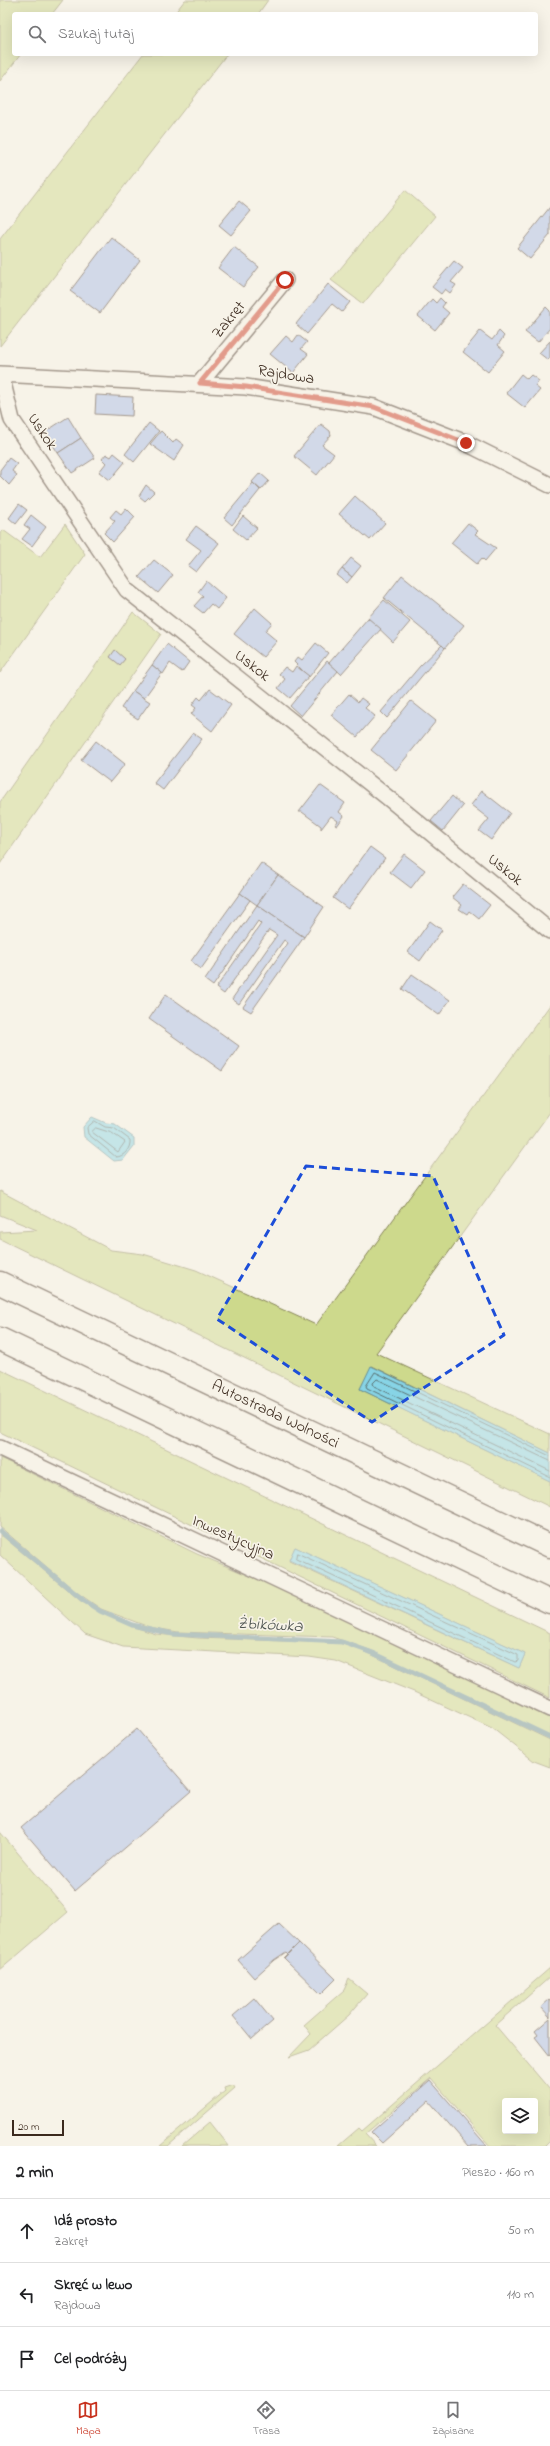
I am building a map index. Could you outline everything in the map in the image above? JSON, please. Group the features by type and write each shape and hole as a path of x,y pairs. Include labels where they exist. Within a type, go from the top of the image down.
{"highway":[{"name":"Autostrada Wolności","path":"0,1284 550,1546"},
{"path":"0,1339 550,1602"}],"street":[{"name":"Zakręt","path":"200,383 285,280"},
{"name":"Rajdowa","path":"0,374 200,383 246,387 374,407 466,443 550,486"},
{"name":"Uskok","path":"0,374 12,420 127,590 388,797 550,931"},
{"name":"Inwestycyjna","path":"0,1448 550,1709"}],"highlighted area":[{"path":"306,1166 433,1176 504,1335 372,1422 217,1319"}],"green space":[{"path":"0,0 63,0 54,12 12,12 12,56 19,56 0,81"},
{"path":"185,0 268,0 259,12 176,12"},
{"path":"141,56 225,56 0,346 0,239"},
{"path":"405,190 435,216 363,304 331,280"},
{"path":"65,524 85,554 0,673 0,534 3,530 40,557"},
{"path":"133,612 161,634 0,864 0,802"},
{"path":"550,1005 550,1112 376,1353 550,1434 550,1453 372,1366 360,1389 550,1481 550,1507 0,1239 0,1232 37,1230 0,1215 0,1191 111,1250 143,1254 196,1270 316,1325"},
{"path":"0,1369 550,1633 550,1698 0,1432","holes":["295,1547 525,1654 519,1668 289,1561"]},
{"path":"0,1458 197,1554 269,1584 550,1717 550,1736 370,1650 332,1637 178,1632 149,1627 101,1609 75,1591 0,1527"},
{"path":"0,1534 82,1602 131,1626 156,1634 198,1638 339,1643 362,1650 550,1740 550,1767 534,1761 492,1728 414,1692 336,1661 309,1657 123,1647 85,1634 0,1555"},
{"path":"0,1832 68,1912 0,1970"},
{"path":"550,1968 550,1977 495,2025 550,2090 550,2141 545,2146 490,2146 431,2078 365,2134 376,2146 338,2146 359,2128 362,2131"},
{"path":"349,1979 367,1994 349,2015 309,2050 289,2057 311,2034 304,2025 344,1990"},
{"path":"233,2085 235,2088 168,2146 160,2146 225,2091 224,2088"},
{"path":"210,2122 229,2146 182,2146"}],"water":[{"path":"92,1117 106,1123 115,1124 134,1138 134,1146 123,1160 114,1161 84,1137 83,1127"},
{"path":"371,1366 550,1453 550,1481 360,1389"},
{"path":"295,1547 525,1654 519,1668 289,1560"}],"building":[{"path":"239,201 251,211 231,235 219,225"},
{"path":"550,207 550,235 530,259 517,248"},
{"path":"111,237 140,260 100,313 70,291"},
{"path":"234,247 259,267 243,287 218,268"},
{"path":"454,261 463,268 451,282 456,285 450,293 445,289 441,294 432,287"},
{"path":"328,284 350,302 342,312 332,304 307,334 296,324"},
{"path":"440,298 445,303 442,307 449,313 435,330 418,316 432,299 436,303"},
{"path":"546,307 550,311 550,328 538,342 525,332"},
{"path":"480,331 492,340 499,331 504,336 498,345 505,351 488,372 463,352"},
{"path":"298,335 307,342 301,349 308,354 293,373 270,354 286,336 293,342"},
{"path":"550,341 550,358 548,360 539,353"},
{"path":"521,374 527,379 531,375 539,381 535,386 540,390 525,408 506,393"},
{"path":"96,395 133,397 132,416 95,414"},
{"path":"68,417 81,438 58,453 45,432"},
{"path":"149,423 159,431 134,462 125,454"},
{"path":"321,424 330,431 331,435 322,445 334,454 317,475 294,456"},
{"path":"161,431 173,443 176,439 184,445 174,461 150,444"},
{"path":"81,438 95,458 72,473 58,453"},
{"path":"114,453 125,462 110,480 99,472 106,463 102,459 106,454 111,457"},
{"path":"9,458 17,464 12,471 17,475 9,485 0,476 0,470"},
{"path":"260,473 269,481 261,490 252,482"},
{"path":"253,483 260,490 232,525 224,518"},
{"path":"146,485 154,492 145,501 139,496"},
{"path":"355,496 385,523 370,540 339,514"},
{"path":"19,504 27,510 16,524 9,518"},
{"path":"126,508 135,517 113,542 104,533 115,521 110,517 116,510 121,514"},
{"path":"31,515 46,527 32,546 22,539 30,529 24,525"},
{"path":"243,516 257,528 246,540 233,529"},
{"path":"468,523 478,531 475,534 496,548 485,561 482,558 477,564 451,543"},
{"path":"196,526 219,543 196,572 188,566 201,550 186,539"},
{"path":"351,558 361,566 352,577 342,569"},
{"path":"154,560 173,575 158,593 139,577"},
{"path":"342,569 352,577 347,583 337,575"},
{"path":"402,575 464,625 445,648 384,598"},
{"path":"206,581 226,598 217,609 211,604 203,613 194,606 203,596 198,592"},
{"path":"384,600 410,622 393,642 368,618"},
{"path":"255,608 272,623 265,631 277,641 263,657 234,634"},
{"path":"368,618 381,629 341,674 329,663"},
{"path":"316,643 328,653 309,677 294,662 298,657 302,660"},
{"path":"167,644 189,662 182,672 170,663 163,674 152,665"},
{"path":"442,645 445,648 387,718 381,712 420,666"},
{"path":"115,650 125,659 120,665 110,657"},
{"path":"327,661 338,671 301,716 290,706"},
{"path":"152,665 162,673 144,698 133,691"},
{"path":"296,666 309,676 290,698 278,688 285,679 279,674 285,667 292,672"},
{"path":"210,689 231,705 212,731 191,714 196,708 192,705 198,697 201,700"},
{"path":"133,691 150,702 138,719 121,708"},
{"path":"349,694 358,702 361,698 369,704 365,708 375,716 357,737 331,715"},
{"path":"411,701 436,721 396,770 371,750"},
{"path":"193,733 202,739 163,790 154,783"},
{"path":"96,741 125,764 110,782 81,760"},
{"path":"320,785 345,803 339,812 344,816 337,826 335,825 338,821 331,816 321,829 321,826 302,812 299,812"},
{"path":"482,791 510,813 491,840 479,831 489,819 471,805"},
{"path":"452,796 463,806 443,831 431,821"},
{"path":"370,847 385,858 348,909 333,898"},
{"path":"404,854 425,870 411,888 390,872"},
{"path":"261,863 278,875 257,905 240,893"},
{"path":"278,875 324,907 304,937 257,905"},
{"path":"463,884 490,905 479,919 469,911 467,914 459,909 462,905 452,897"},
{"path":"240,893 250,900 201,969 191,961"},
{"path":"257,905 304,937 251,1012 243,1007 288,943 284,940 239,1004 232,999 277,935 269,930 224,994 216,988 261,924 258,921 213,986 205,980"},
{"path":"430,921 442,930 420,961 408,952"},
{"path":"412,974 450,1000 439,1015 402,989"},
{"path":"166,994 239,1046 222,1071 149,1019"},
{"path":"137,1729 191,1791 75,1891 21,1828"},
{"path":"279,1924 299,1943 288,1954 286,1952 274,1960 254,1978 238,1960"},
{"path":"299,1943 336,1979 321,1994 284,1958"},
{"path":"254,1998 273,2021 252,2039 233,2016"},
{"path":"550,1999 550,2017 541,2007"},
{"path":"550,2018 550,2056 535,2037 538,2035 535,2031"},
{"path":"430,2080 487,2146 468,2146 429,2101 382,2143 371,2132"}],"waterway":[{"name":"Żbikówka","path":"0,1531 83,1600 100,1611 132,1625 173,1634 342,1642 373,1653 550,1737"}],"route":[{"path":"285,280 200,383 246,387 374,407 466,443"}]}
